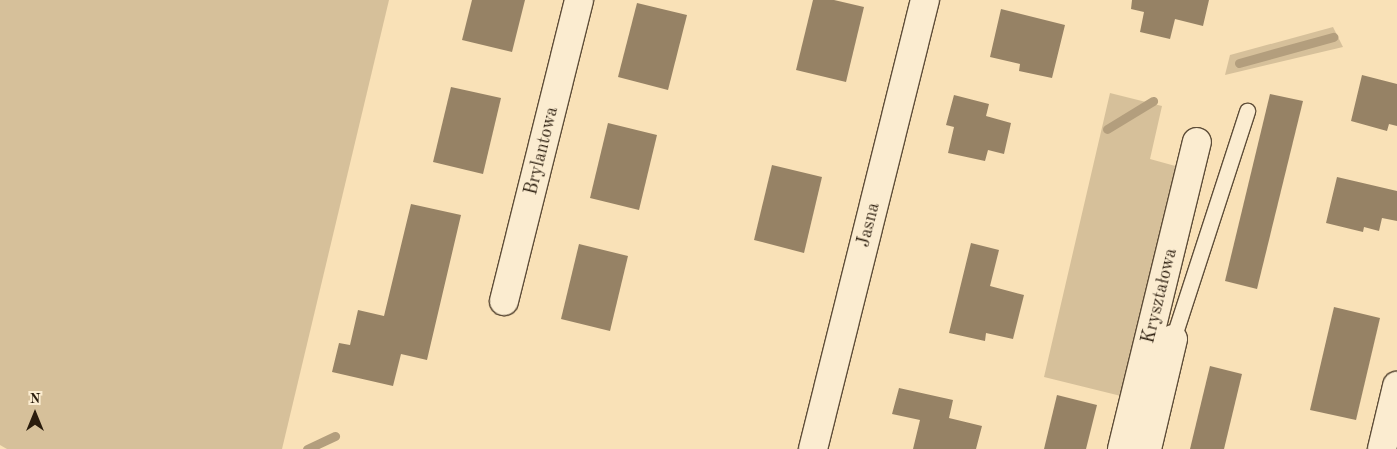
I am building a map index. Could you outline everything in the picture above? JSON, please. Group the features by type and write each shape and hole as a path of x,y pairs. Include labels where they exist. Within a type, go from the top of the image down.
{"street":[{"name":"Brylantowa","path":"504,301 579,0"},
{"name":"Jasna","path":"813,449 925,0"},
{"name":"Kryształowa","path":"1122,449 1197,142"},
{"path":"1147,449 1173,339"},
{"path":"1382,449 1397,386"}],"lane":[{"path":"1173,339 1247,111"}],"shaded area":[{"path":"0,0 389,0 282,449 7,449 0,445"},
{"path":"1333,27 1343,47 1225,75 1230,55"},
{"path":"1110,93 1162,106 1150,159 1179,167 1121,396 1044,377"}],"building":[{"path":"472,0 525,0 512,52 462,40"},
{"path":"813,0 834,0 864,7 846,82 796,70"},
{"path":"1132,0 1209,0 1203,26 1175,19 1170,39 1140,32 1144,12 1131,9"},
{"path":"637,3 687,15 668,90 618,77"},
{"path":"1001,9 1065,25 1052,78 1019,71 1020,64 990,57"},
{"path":"1362,75 1397,84 1397,126 1389,124 1387,131 1351,121"},
{"path":"451,87 501,98 483,174 433,162"},
{"path":"1270,94 1303,101 1257,289 1225,281"},
{"path":"954,95 989,104 986,116 1011,123 1004,154 988,150 985,161 948,153 954,127 946,125"},
{"path":"608,123 657,135 639,210 590,198"},
{"path":"772,165 822,177 804,253 754,240"},
{"path":"1337,177 1397,191 1397,221 1382,218 1379,231 1364,227 1363,232 1326,223"},
{"path":"411,204 461,215 427,360 401,354 393,386 332,372 339,343 350,345 358,310 384,316"},
{"path":"971,243 999,250 990,286 1024,295 1013,339 986,333 985,341 949,333"},
{"path":"579,244 628,256 610,331 561,319"},
{"path":"1334,307 1380,318 1356,420 1310,410"},
{"path":"1210,366 1242,374 1224,449 1190,449"},
{"path":"899,388 953,400 949,418 982,426 976,449 913,449 920,420 892,414"},
{"path":"1057,395 1097,405 1086,449 1044,449"}],"waterway":[{"path":"1239,63 1333,37"},
{"path":"1107,129 1153,101"},
{"path":"307,449 335,436"}]}
